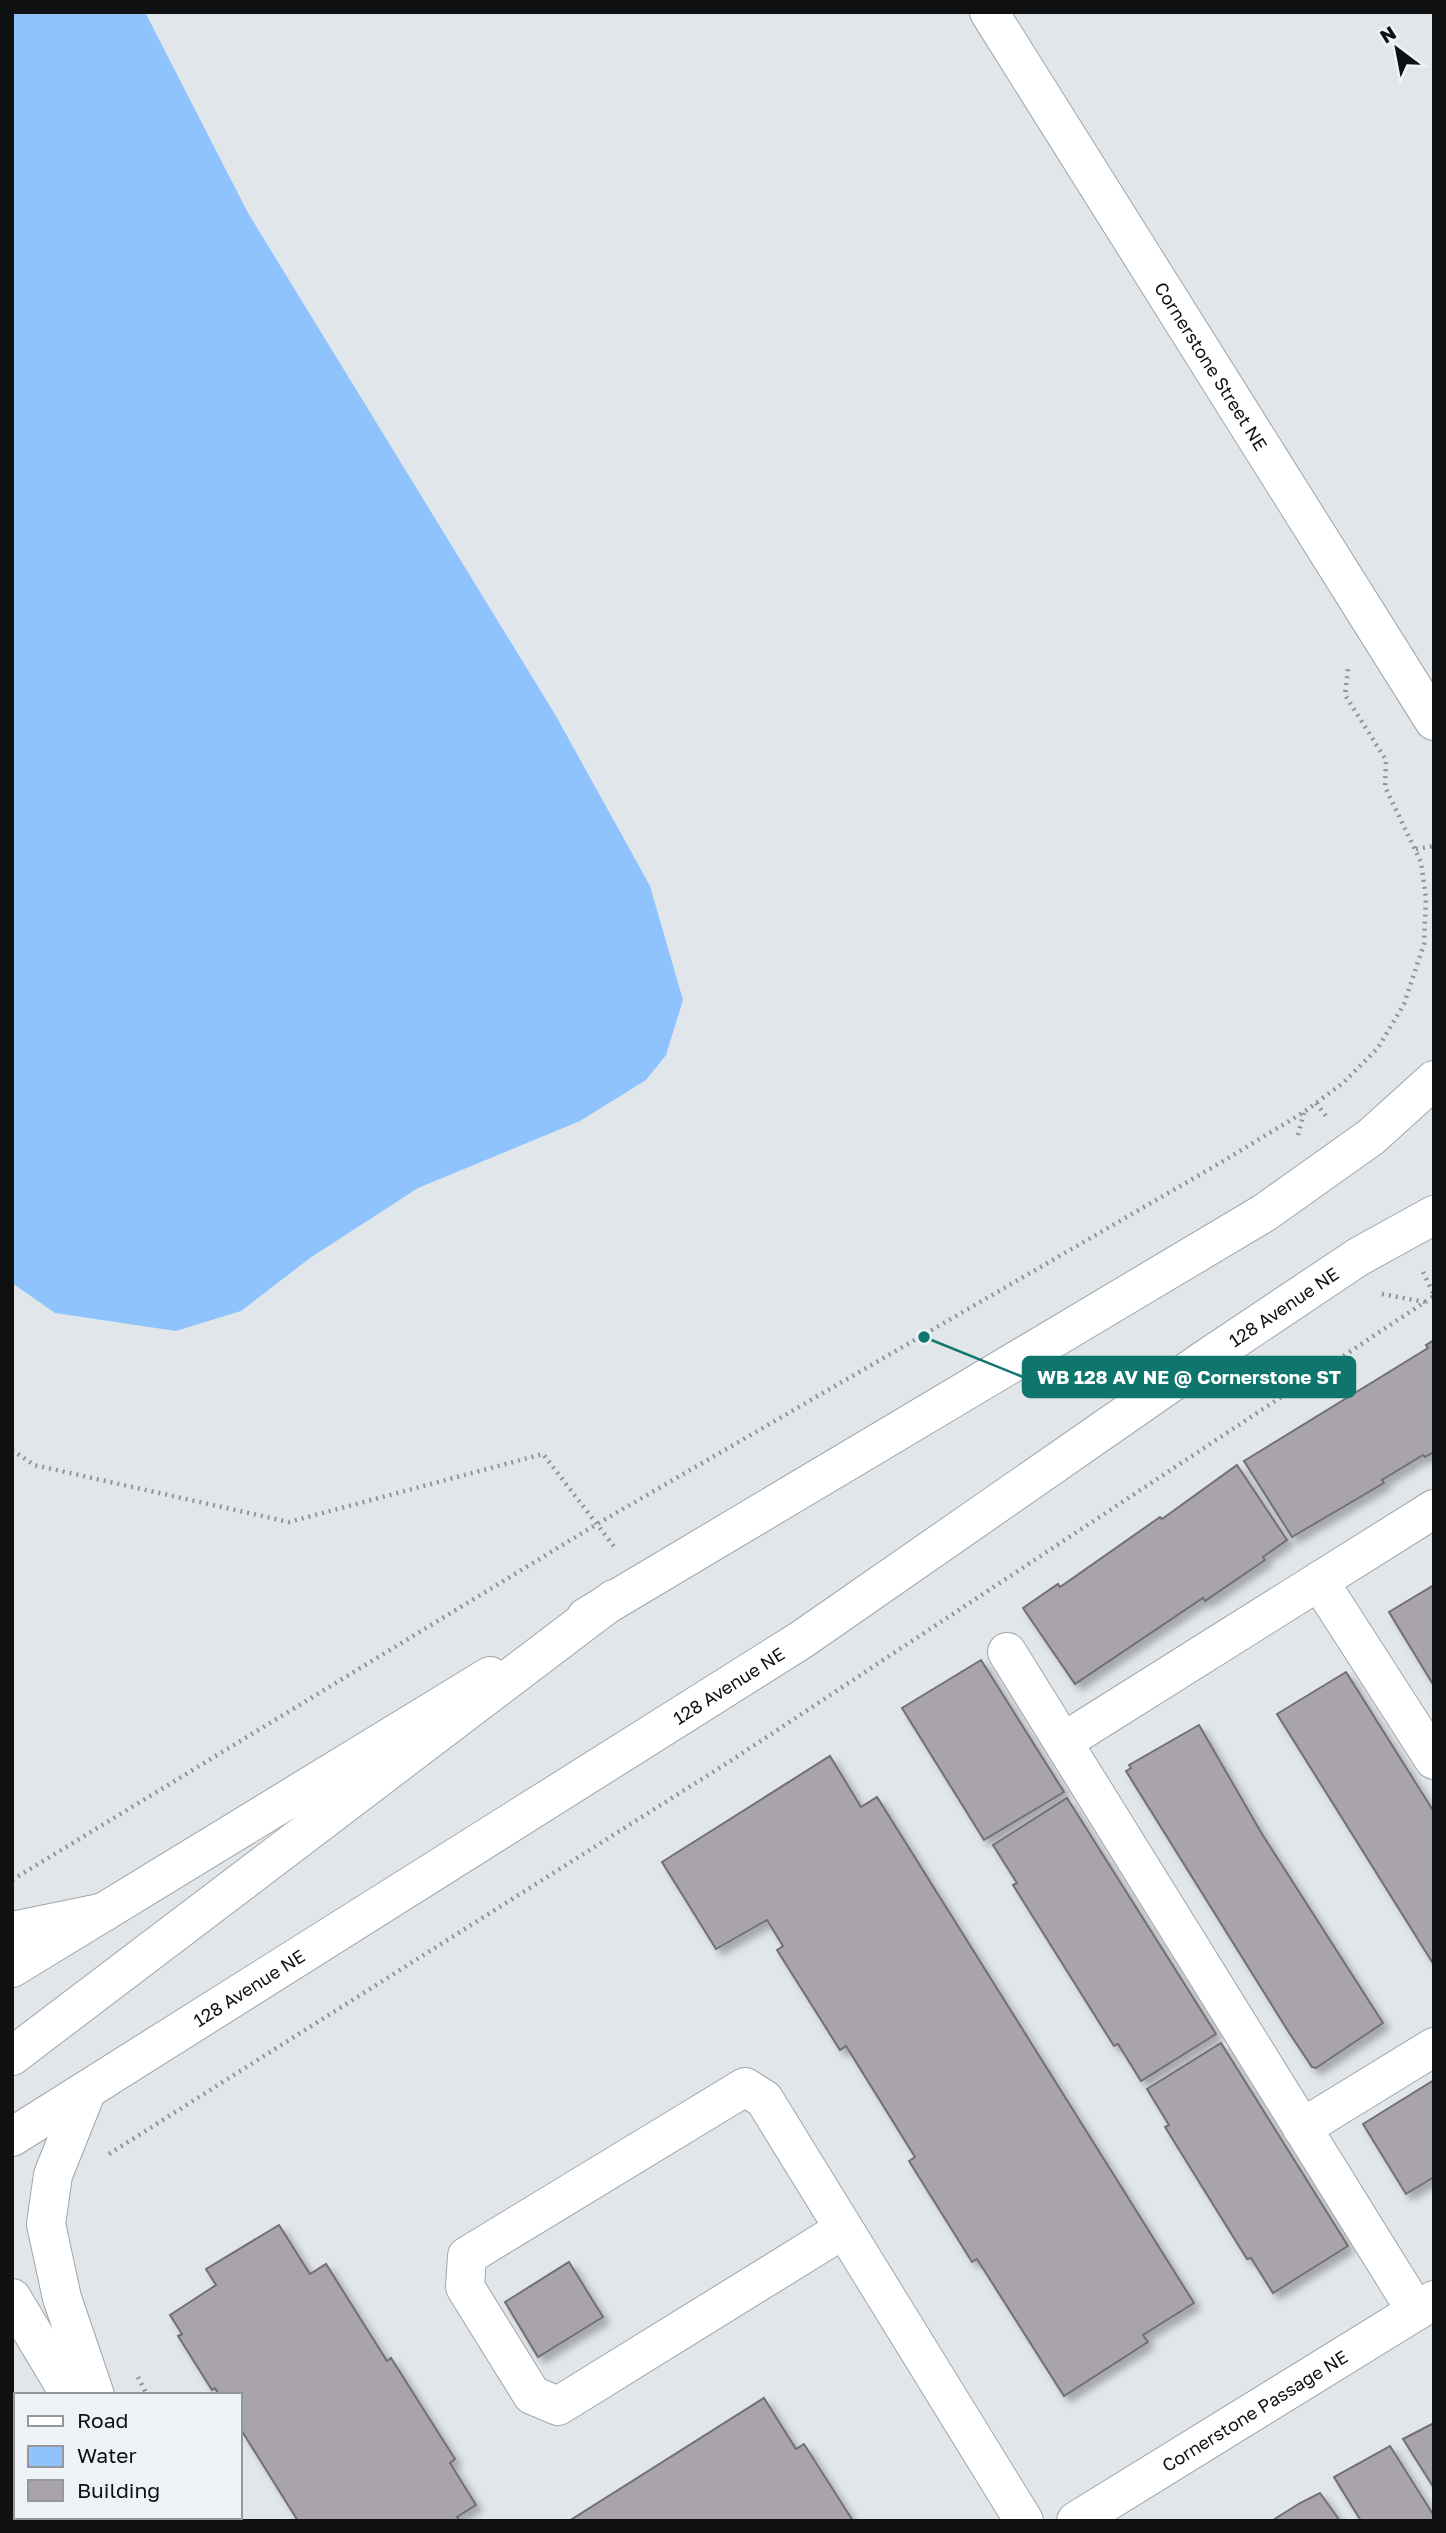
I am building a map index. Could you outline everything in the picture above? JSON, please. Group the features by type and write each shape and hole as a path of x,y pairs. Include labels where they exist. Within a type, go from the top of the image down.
{"street":[{"name":"Cornerstone Street NE","path":"989,12 1434,721"},
{"path":"12,1968 628,1591 1264,1213 1371,1137 1434,1080"},
{"name":"128 Avenue NE","path":"12,2137 801,1640 1204,1360 1358,1257 1434,1215"},
{"path":"1063,1742 1434,1509"},
{"path":"1319,1581 1434,1760"},
{"path":"12,2056 628,1591"},
{"path":"1007,1653 1302,2127 1425,2305"},
{"path":"12,1931 104,1912"},
{"path":"1302,2127 1434,2047"},
{"path":"844,2229 558,2406 532,2395 465,2287 467,2256 745,2087 764,2099 1024,2521"},
{"path":"87,2090 53,2175 46,2224 62,2298 95,2393"},
{"path":"12,2298 69,2393"},
{"name":"Cornerstone Passage NE","path":"1076,2521 1425,2305"}],"path":[{"path":"12,1880 597,1524 1220,1163 1304,1112 1343,1083 1378,1048 1404,1004 1424,944 1426,898 1422,862 1385,787 1386,760 1345,695"},
{"path":"1416,849 1434,846"},
{"path":"107,2154 744,1753 1434,1296"},
{"path":"12,1450 34,1465 289,1522 543,1454 597,1524 628,1591"},
{"path":"132,2368 146,2393"}],"water":[{"path":"12,12 145,12 248,213 556,716 650,886 683,1000 666,1055 646,1080 580,1121 418,1188 310,1258 241,1311 176,1331 55,1313 12,1283"}],"building":[{"path":"1434,1340 1434,1452 1425,1457 1423,1455 1382,1480 1384,1483 1292,1537 1244,1461 1428,1348 1426,1345"},
{"path":"1237,1465 1287,1540 1263,1557 1265,1560 1205,1601 1203,1598 1075,1684 1023,1608 1058,1584 1060,1587 1160,1517 1162,1519"},
{"path":"1434,1585 1434,1686 1389,1612"},
{"path":"981,1660 1064,1792 984,1840 902,1708"},
{"path":"1346,1672 1434,1812 1434,1965 1277,1714"},
{"path":"1199,1725 1262,1834 1383,2023 1316,2068 1312,2067 1288,2031 1126,1771 1131,1768 1129,1765"},
{"path":"830,1756 861,1807 877,1797 1194,2303 1143,2335 1148,2342 1064,2396 977,2259 972,2262 909,2161 915,2157 846,2046 840,2050 777,1950 783,1946 767,1920 716,1949 662,1862"},
{"path":"1067,1798 1216,2034 1141,2081 1118,2044 1114,2046 1013,1885 1017,1883 993,1845"},
{"path":"1221,2043 1348,2246 1273,2293 1251,2258 1247,2259 1165,2127 1169,2125 1147,2089"},
{"path":"1434,2080 1434,2177 1406,2194 1363,2124"},
{"path":"279,2225 310,2274 326,2264 387,2361 391,2358 455,2459 450,2463 476,2505 457,2517 460,2521 298,2521 242,2431 242,2393 218,2393 215,2388 212,2390 178,2336 182,2334 170,2315 216,2285 206,2269"},
{"path":"569,2262 603,2317 538,2357 505,2302"},
{"path":"764,2398 796,2449 804,2444 853,2521 569,2521"},
{"path":"1434,2423 1434,2488 1403,2439"},
{"path":"1390,2446 1434,2516 1434,2521 1361,2521 1334,2477"},
{"path":"1320,2493 1340,2521 1273,2520 1300,2503"}],"place":[{"name":"WB 128 AV NE @ Cornerstone ST","path":"924,1337"}]}
